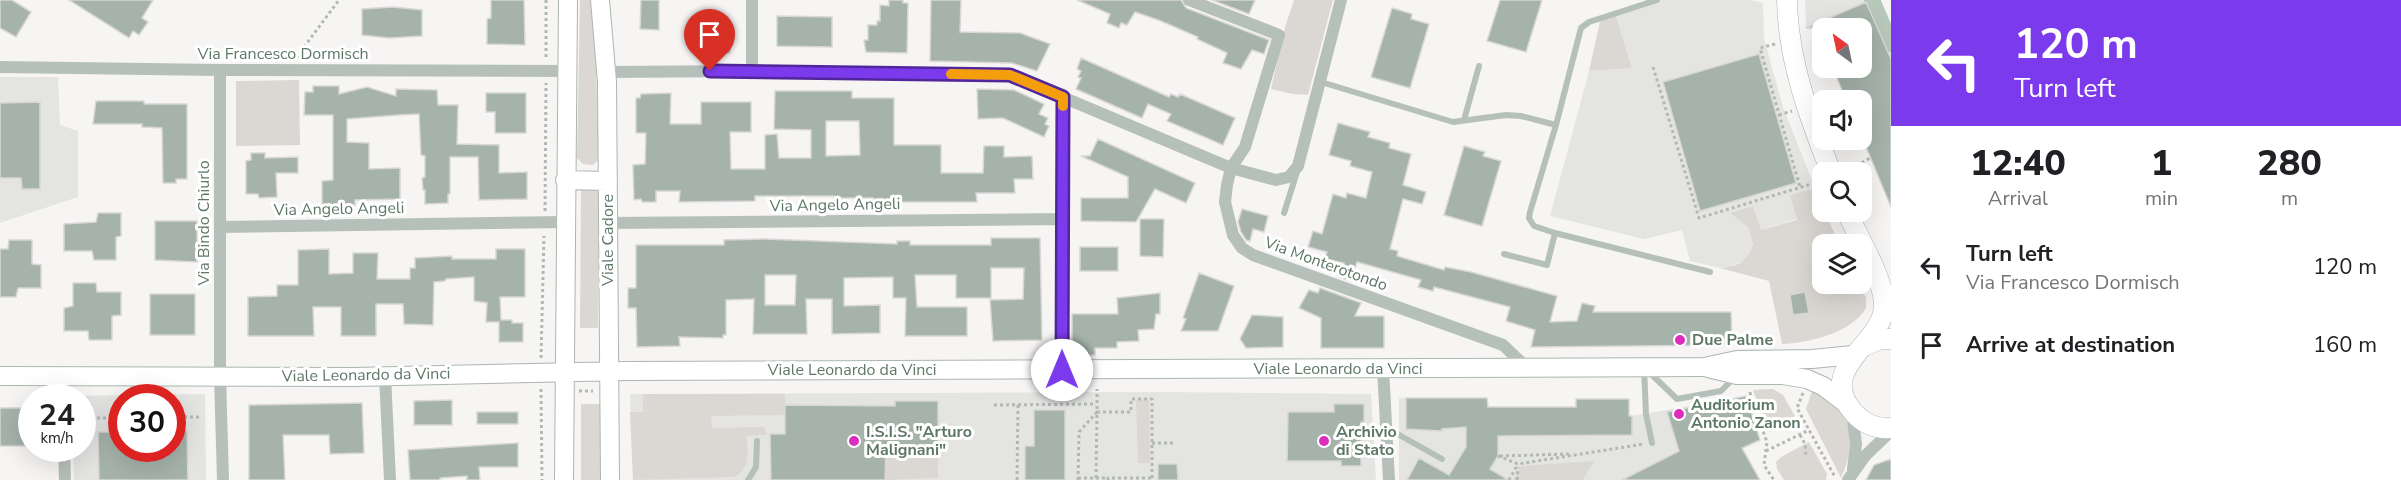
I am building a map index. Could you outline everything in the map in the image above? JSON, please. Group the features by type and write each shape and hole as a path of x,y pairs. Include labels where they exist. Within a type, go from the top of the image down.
{"main road":[{"path":"564,480 568,0"},
{"name":"Viale Cadore","path":"600,0 606,72 610,480"},
{"path":"1787,0 1793,53 1821,162"},
{"path":"565,175 608,176"},
{"path":"1850,408 1843,382 1848,363 1875,332 1882,318 1884,303 1881,283 1852,222"},
{"path":"1704,367 1737,360 1812,359 1853,355 1869,343 1891,339"},
{"path":"1704,367 1743,381 1783,375 1808,379 1823,386 1867,423 1891,430"},
{"name":"Viale Leonardo da Vinci","path":"0,376 385,376 564,372 1704,367"}],"street":[{"path":"752,0 752,71"},
{"name":"Via Monterotondo","path":"1189,0 1279,35 1245,147 1231,168 1225,202 1233,235 1246,252 1503,345 1527,368"},
{"path":"606,72 752,71 1010,75 1231,168 1269,180 1280,180 1295,171 1303,152 1341,0"},
{"name":"Via Francesco Dormisch","path":"0,67 566,71"},
{"name":"Via Bindo Chiurlo","path":"220,70 220,376 223,480"},
{"path":"1062,370 1063,97"},
{"name":"Via Angelo Angeli","path":"609,224 1062,219"},
{"name":"Via Angelo Angeli","path":"221,227 565,222"},
{"path":"1383,368 1389,480"},
{"path":"64,376 64,384"},
{"path":"385,376 390,480"},
{"path":"1850,408 1857,444 1850,477"},
{"path":"1850,477 1877,442 1891,430"},
{"path":"64,462 65,480"}],"lane":[{"path":"1657,0 1595,20 1581,28 1529,218 1534,226 1555,233 1710,272"},
{"path":"1464,120 1479,66"},
{"path":"1321,82 1453,122 1506,115 1521,116 1556,125"},
{"path":"1284,213 1303,152"},
{"path":"1504,254 1547,264 1555,233"},
{"path":"1644,367 1677,399 1720,391 1743,381"},
{"path":"1644,367 1646,414 1652,443"},
{"path":"1386,428 1442,459"},
{"path":"748,480 756,467 757,441"}],"path":[{"path":"298,60 307,43 339,0"},
{"path":"546,0 546,61"},
{"path":"1781,43 1760,48 1800,187"},
{"path":"1653,67 1699,218 1812,182"},
{"path":"545,205 546,86"},
{"path":"1779,115 1796,110"},
{"path":"1863,162 1870,158"},
{"path":"541,342 544,233"},
{"path":"1743,381 1767,442 1764,465 1774,480"},
{"path":"1806,384 1797,408 1835,480"},
{"path":"1096,389 1096,478"},
{"path":"541,391 542,480"},
{"path":"580,391 600,391"},
{"path":"1131,399 1152,399 1152,443 1152,479 1078,479 1078,432 1096,412 1131,412 1131,399"},
{"path":"994,405 1096,404"},
{"path":"1017,480 1018,405"},
{"path":"186,417 200,417"},
{"path":"1766,452 1809,430"},
{"path":"1800,434 1805,444 1806,456"},
{"path":"1152,443 1174,443"},
{"path":"1583,453 1498,456 1518,464 1652,443"},
{"path":"1509,480 1518,464"},
{"path":"1517,480 1518,464"}],"shaded area":[{"path":"580,0 592,0 595,38 599,159 593,165 583,164 577,158"},
{"path":"1294,0 1333,0 1308,95 1271,89 1285,27"},
{"path":"1657,0 1750,0 1763,3 1764,37 1772,68 1783,107 1812,180 1812,189 1790,195 1797,219 1760,230 1753,206 1731,213 1748,227 1753,244 1746,260 1720,268 1690,261 1682,230 1644,239 1550,216 1589,71 1632,68 1615,13"},
{"path":"1805,0 1869,0 1891,52 1891,207 1867,150 1872,150 1872,90 1842,90 1837,78 1872,78 1872,18 1812,18 1812,26 1806,28"},
{"path":"1615,13 1632,68 1589,71 1601,17"},
{"path":"0,77 58,77 60,125 78,131 78,197 0,223"},
{"path":"299,80 300,145 236,146 236,81"},
{"path":"586,186 595,186 598,192 598,328 580,328 581,190"},
{"path":"1812,189 1812,222 1829,222 1835,234 1812,234 1812,294 1864,294 1866,308 1851,324 1840,330 1816,339 1782,344 1769,281 1720,268 1741,262 1748,255 1753,244 1748,227 1730,213 1753,206 1761,230 1797,220 1790,195"},
{"path":"1813,388 1837,405 1847,421 1849,451 1841,478 1806,409"},
{"path":"1773,389 1783,395 1795,416 1769,432 1753,390"},
{"path":"1162,392 1371,394 1376,480 633,480 630,394"},
{"path":"186,394 205,394 206,480 74,480 73,462 96,462 96,396 108,395 108,462 186,462"},
{"path":"643,394 785,394 785,415 711,416 712,428 765,427 766,435 747,436 746,464 734,477 633,480 630,412 643,412"},
{"path":"1746,396 1760,440 1742,449 1760,480 1399,480 1399,398 1487,398 1488,407 1575,407 1576,399 1629,399 1629,416 1632,416"},
{"path":"1149,399 1150,463 1138,463 1136,400"},
{"path":"581,404 600,404 601,480 581,480"},
{"path":"1809,442 1827,474 1826,480 1784,480 1777,469 1776,462"},
{"path":"886,449 938,449 938,478 885,480"},
{"path":"1594,461 1583,480 1513,480 1521,466"}],"building":[{"path":"0,0 12,0 31,12 16,37 0,28"},
{"path":"69,0 153,0 142,18 148,22 139,35 133,31 129,38"},
{"path":"491,0 524,0 525,45 487,44 487,19 491,18"},
{"path":"641,0 659,0 659,30 640,29"},
{"path":"889,0 903,0 903,3 908,3 907,53 866,52 864,40 868,40 868,25 877,25 877,21 880,21 880,5 889,6"},
{"path":"931,0 961,0 960,32 1020,33 1050,44 1037,71 1012,63 930,61"},
{"path":"1077,0 1181,0 1186,8 1269,40 1264,54 1252,50 1241,69 1223,63 1227,53 1161,21 1135,12 1127,25 1121,23 1119,28 1107,23 1110,14"},
{"path":"1212,0 1255,0 1249,14"},
{"path":"1500,0 1542,0 1526,52 1487,41"},
{"path":"1866,2 1891,59 1891,207 1867,150 1872,150 1872,90 1842,90 1837,78 1872,78 1872,18 1829,18"},
{"path":"393,7 422,10 422,36 389,38 362,35 362,9"},
{"path":"1392,8 1412,14 1411,19 1429,24 1410,88 1371,77"},
{"path":"777,16 832,17 832,47 777,46"},
{"path":"700,25 731,25 730,53 700,53"},
{"path":"1759,54 1796,183 1700,211 1663,82"},
{"path":"1081,58 1169,97 1171,94 1178,97 1180,94 1235,118 1223,145 1167,121 1171,114 1148,104 1142,118 1076,89 1081,78 1078,77 1081,71 1077,69"},
{"path":"313,86 339,86 339,94 367,87 396,96 396,89 437,90 438,105 458,105 457,144 499,145 499,173 527,172 527,199 479,200 478,157 450,157 448,203 425,204 422,178 425,177 425,156 421,155 419,114 347,119 347,142 369,143 369,169 400,168 400,199 355,200 355,205 322,206 322,181 333,180 333,115 304,115 305,92 313,92"},
{"path":"977,89 1014,90 1044,104 1039,114 1048,118 1045,124 1049,126 1044,137 1003,118 978,119"},
{"path":"775,91 852,91 852,98 894,98 894,145 941,145 941,173 983,173 984,146 1004,146 1004,157 1032,156 1033,179 1014,179 1015,193 976,193 977,202 874,202 874,198 755,196 755,201 679,202 680,191 656,191 656,202 634,200 633,165 645,164 646,133 636,133 636,98 640,98 641,94 671,93 670,124 701,124 701,102 751,102 751,132 730,132 731,169 765,169 765,135 777,134 779,158 811,158 811,130 774,129","holes":["826,121 859,121 860,155 826,156"]},
{"path":"486,93 526,93 526,133 495,133 495,112 486,112"},
{"path":"96,101 187,104 187,179 176,179 176,183 163,183 162,128 142,127 142,124 93,124"},
{"path":"40,102 40,189 22,189 21,178 0,178 0,103"},
{"path":"1338,123 1370,132 1368,137 1390,143 1389,148 1411,154 1403,185 1426,192 1422,204 1403,199 1390,249 1398,251 1397,256 1444,270 1445,267 1471,272 1557,296 1550,322 1577,321 1582,303 1595,306 1593,312 1731,312 1732,345 1531,347 1535,330 1506,321 1510,307 1434,287 1433,291 1418,287 1421,280 1357,262 1351,281 1339,277 1344,263 1324,259 1327,252 1308,247 1313,231 1322,234 1333,194 1346,198 1347,193 1366,198 1372,172 1350,166 1351,161 1329,155"},
{"path":"1098,139 1195,183 1186,203 1155,189 1136,222 1081,221 1081,198 1128,198 1128,177 1081,156 1090,156"},
{"path":"1464,146 1485,152 1483,156 1501,161 1482,226 1444,215"},
{"path":"251,153 265,153 265,158 298,157 298,173 276,173 277,197 259,198 258,194 246,194 246,161 251,160"},
{"path":"1242,209 1268,216 1264,232 1253,229 1250,241 1246,240 1238,222"},
{"path":"98,213 121,213 121,236 116,237 116,260 94,260 92,251 64,251 64,224 96,222"},
{"path":"1140,219 1164,219 1163,257 1140,256"},
{"path":"155,221 197,221 197,262 155,260"},
{"path":"991,238 1040,238 1042,340 993,341 990,300 1023,299 1024,268 991,268 991,298 956,298 956,275 915,275 917,307 967,307 967,336 905,336 906,298 893,298 893,277 844,278 844,306 880,305 880,333 832,334 832,299 806,299 807,334 753,334 754,299 726,300 726,335 723,335 723,338 679,337 680,346 637,347 636,308 628,308 628,288 636,288 636,245 724,245 724,240 764,239 897,244 897,241 910,241 910,245 991,245","holes":["765,275 796,275 795,305 765,305"]},
{"path":"9,240 32,240 32,264 41,265 41,288 18,288 16,297 0,297 0,249 8,249"},
{"path":"1080,247 1118,247 1118,271 1080,271"},
{"path":"329,249 329,274 353,273 353,253 378,253 377,279 410,279 410,268 415,268 415,258 452,256 452,259 496,259 496,249 525,249 525,297 500,297 501,320 523,323 523,342 499,342 499,322 486,322 487,303 474,301 474,277 434,282 433,325 404,324 403,304 376,304 376,336 341,336 341,307 313,307 314,336 248,336 248,297 277,296 277,285 298,285 298,250"},
{"path":"1199,273 1234,286 1218,331 1181,331 1186,319 1183,318"},
{"path":"73,283 96,283 97,292 121,292 121,315 112,316 112,340 89,340 88,331 64,331 64,308 73,306"},
{"path":"1320,288 1361,303 1355,316 1384,316 1384,348 1321,348 1321,318 1299,308 1309,290 1318,293"},
{"path":"1805,292 1809,313 1793,315 1790,295"},
{"path":"1160,293 1160,314 1156,314 1154,329 1138,330 1139,341 1117,342 1117,348 1095,348 1095,355 1072,355 1072,314 1118,314 1117,298"},
{"path":"150,294 195,294 195,335 150,335"},
{"path":"1252,315 1283,317 1283,347 1246,348 1240,339"},
{"path":"1746,396 1760,440 1742,448 1760,480 1622,480 1679,451 1667,412"},
{"path":"1406,398 1487,398 1488,407 1576,407 1576,399 1629,399 1632,435 1498,436 1498,456 1490,469 1508,480 1407,480 1419,458 1449,475 1466,447 1466,427 1442,429 1442,431 1406,429"},
{"path":"452,400 452,425 414,425 414,401"},
{"name":"I.S.I.S. \"Arturo Malignani\"","path":"895,401 938,401 938,449 886,449 885,480 771,480 770,434 785,434 785,405 895,406"},
{"path":"362,403 364,453 330,454 329,435 283,435 285,480 249,480 249,405"},
{"name":"Archivio di Stato","path":"1334,404 1364,404 1364,422 1361,422 1361,466 1341,466 1341,461 1287,461 1288,412 1334,412"},
{"path":"0,408 18,408 18,446 0,446"},
{"path":"1034,410 1065,410 1065,480 1025,480 1025,446 1034,446"},
{"path":"477,412 518,412 518,424 477,424"},
{"path":"187,431 188,480 99,480 98,432 108,432 108,462 186,462"},
{"path":"518,443 518,467 479,467 480,480 467,480 467,476 440,478 440,480 410,480 408,450"},
{"path":"1891,459 1891,480 1866,480 1874,465"},
{"path":"1158,464 1177,464 1178,480 1158,480"}],"waterway":[{"path":"1872,0 1891,44"}],"slow traffic":[{"path":"951,74 1010,75 1063,97 1063,106"}],"place":[{"name":"Due Palme","path":"1680,340"},
{"name":"Auditorium Antonio Zanon","path":"1679,414"},
{"name":"I.S.I.S. \"Arturo Malignani\"","path":"854,441"},
{"name":"Archivio di Stato","path":"1324,441"}],"route":[{"path":"710,71 1010,75 1063,97 1062,370"}]}
